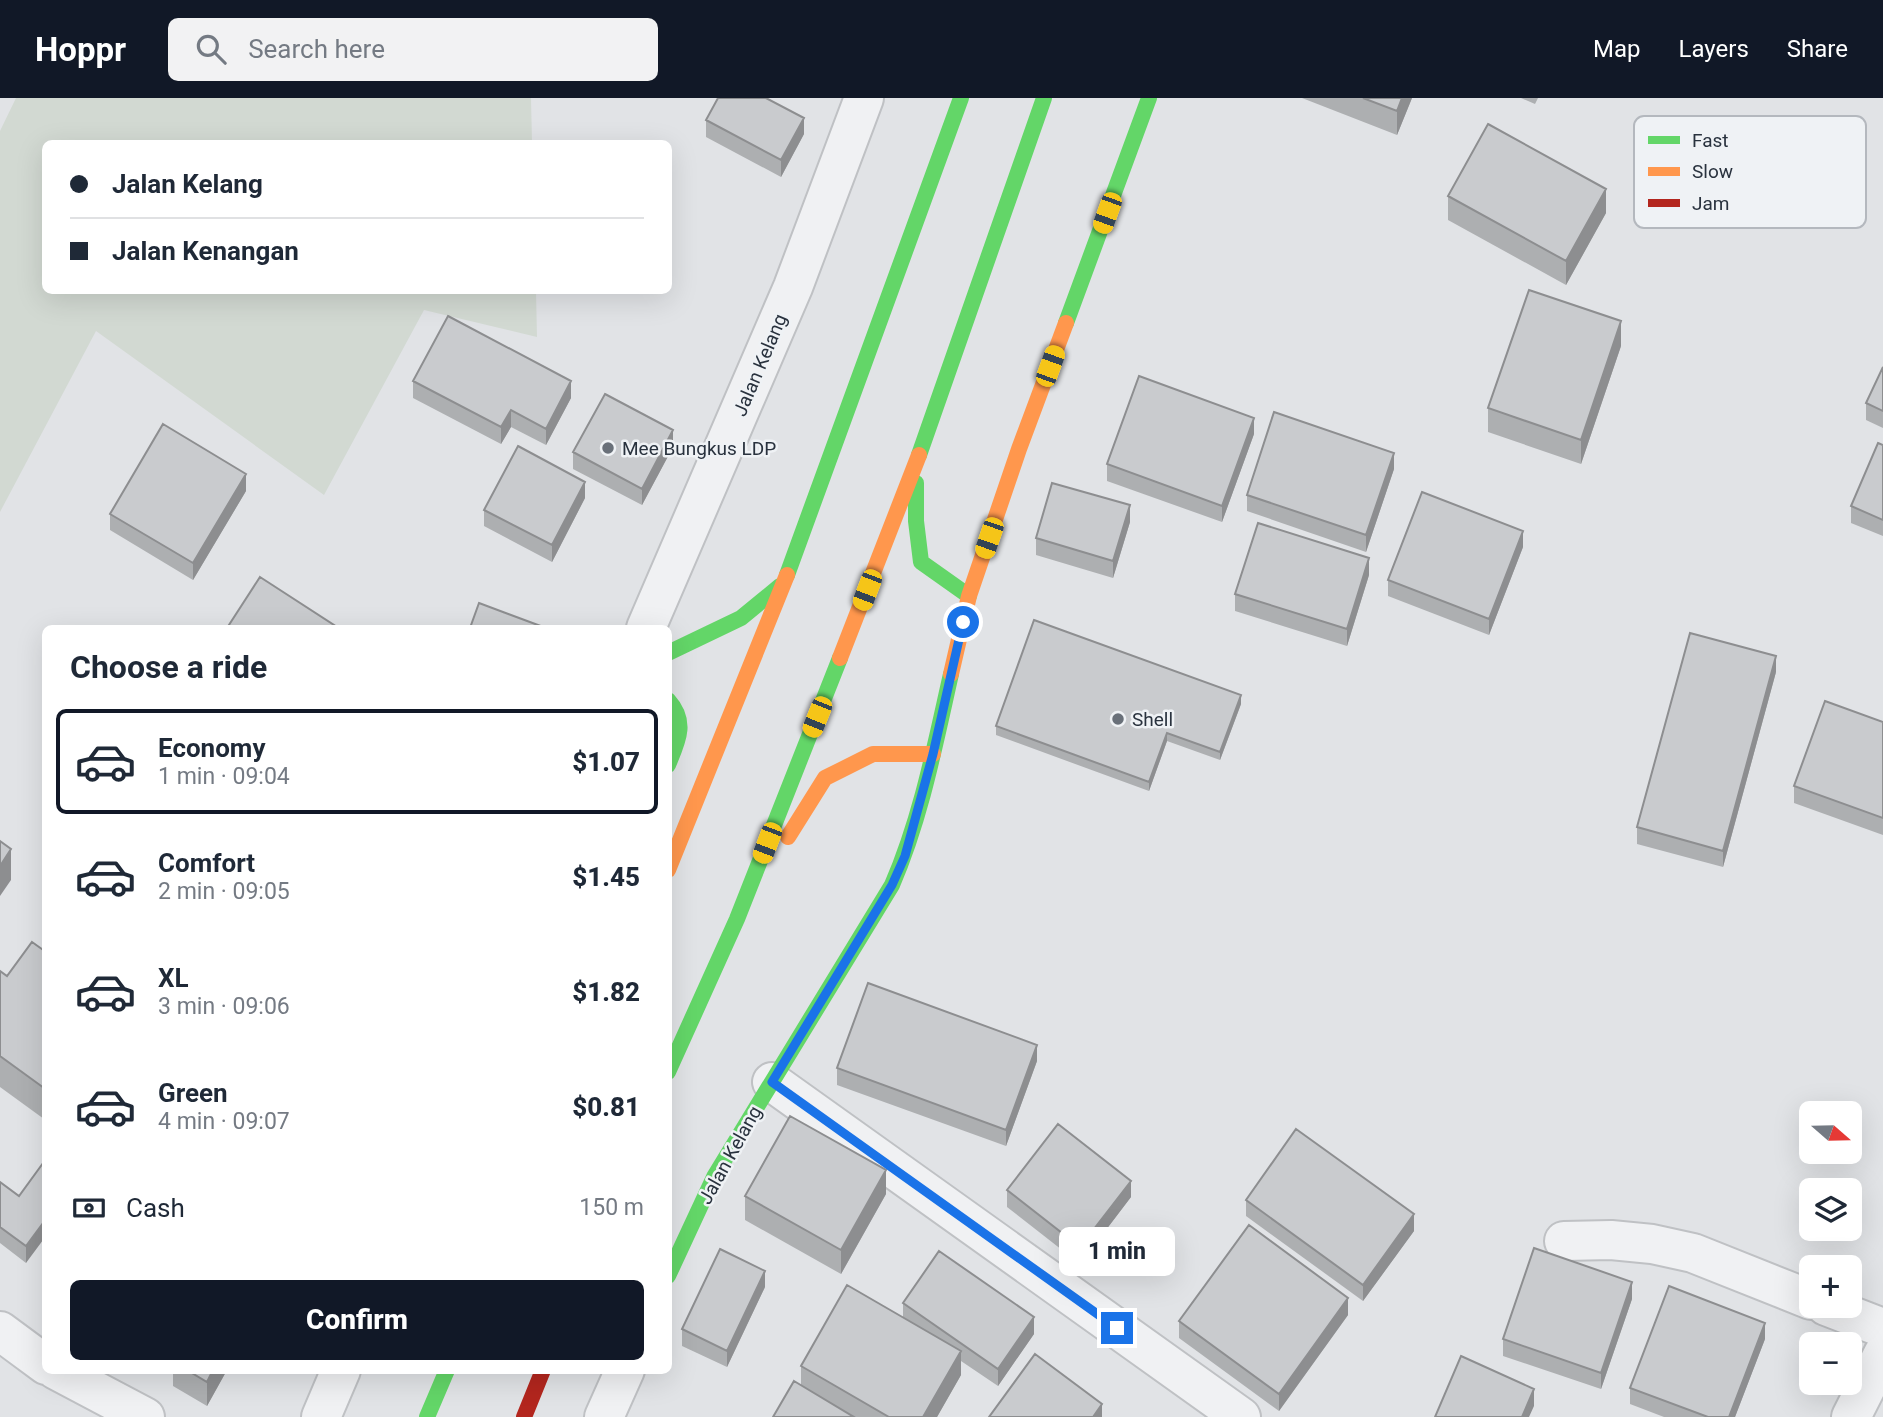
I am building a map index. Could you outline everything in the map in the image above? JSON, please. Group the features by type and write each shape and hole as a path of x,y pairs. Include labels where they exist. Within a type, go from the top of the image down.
{"main road":[{"path":"672,860 785,582 961,98"},
{"path":"672,1063 737,919 916,464 1044,98"},
{"name":"Jalan Kelang","path":"672,1267 714,1177 892,885 905,856 933,754 969,596 1019,449 1149,98"},
{"path":"916,464 916,521 920,562 969,596"},
{"path":"672,651 741,618 785,582"},
{"path":"672,704 677,710 680,737 672,756"},
{"path":"737,919 825,778 873,754 933,754"},
{"path":"427,1417 445,1374"},
{"path":"524,1417 541,1374"}],"street":[{"name":"Jalan Kelang","path":"647,625 793,287 864,98"},
{"path":"772,1082 1241,1417"},
{"path":"1564,1241 1611,1240 1652,1244 1693,1253 1799,1295"},
{"path":"1857,1318 1883,1328"},
{"path":"0,1331 42,1362"},
{"path":"1851,1417 1883,1354"},
{"path":"64,1374 145,1417"},
{"path":"321,1417 339,1374"},
{"path":"604,1417 623,1374"}],"shaded area":[{"path":"16,98 531,98 532,140 42,140 42,294 536,294 537,337 424,310 324,495 96,331 0,512 0,131"}],"building":[{"path":"718,98 766,98 804,118 781,160 706,120"},
{"path":"1363,98 1402,98 1397,111"},
{"path":"1488,124 1606,189 1566,261 1448,196"},
{"path":"1529,290 1621,321 1581,440 1488,408"},
{"path":"448,316 571,381 546,429 511,410 501,427 413,381"},
{"path":"1883,367 1883,411 1866,403"},
{"path":"1139,376 1254,418 1222,506 1107,464"},
{"path":"605,394 673,430 642,489 573,452"},
{"path":"1274,412 1394,453 1366,535 1247,495"},
{"path":"163,424 246,474 193,563 110,514"},
{"path":"1878,443 1883,445 1883,520 1851,506"},
{"path":"518,446 585,482 552,545 484,510"},
{"path":"1052,483 1130,505 1113,561 1036,538"},
{"path":"1422,492 1523,531 1489,619 1388,580"},
{"path":"1258,523 1369,558 1347,629 1235,594"},
{"path":"260,577 334,625 229,625"},
{"path":"479,603 538,625 471,625"},
{"name":"Shell","path":"1034,620 1241,695 1220,752 1167,733 1149,782 996,726"},
{"path":"1690,633 1776,656 1723,851 1637,827"},
{"path":"1825,701 1883,722 1883,818 1794,786"},
{"path":"0,841 11,849 0,866"},
{"path":"32,942 42,949 42,1087 0,1056 0,971 7,976"},
{"path":"868,983 1037,1045 1006,1130 837,1068"},
{"path":"790,1116 886,1170 841,1250 745,1196"},
{"path":"1058,1124 1131,1181 1080,1247 1007,1190"},
{"path":"1296,1129 1414,1214 1363,1285 1246,1200"},
{"path":"42,1164 42,1224 26,1246 0,1227 0,1182 19,1196"},
{"path":"1249,1225 1348,1298 1279,1394 1179,1321"},
{"path":"1534,1248 1632,1282 1601,1373 1503,1339"},
{"path":"720,1249 765,1271 727,1351 682,1329"},
{"path":"939,1251 1034,1317 998,1369 903,1303"},
{"path":"847,1285 961,1351 923,1417 889,1417 801,1366"},
{"path":"1669,1286 1765,1323 1729,1417 1708,1417 1630,1388"},
{"path":"1035,1354 1102,1404 1093,1417 989,1417"},
{"path":"1461,1356 1534,1389 1522,1417 1435,1417"},
{"path":"194,1374 211,1374 207,1382"},
{"path":"794,1381 854,1417 773,1417"}],"traffic: fast":[{"path":"787,575 961,98"},
{"path":"919,455 1044,98"},
{"path":"1066,323 1149,98"},
{"path":"916,483 916,521 921,562 969,596"},
{"path":"672,651 741,618 780,586"},
{"path":"672,1063 737,919 840,658"},
{"path":"672,1267 714,1177 892,885 919,808 951,674"},
{"path":"672,705 679,724 678,740 672,755"},
{"path":"427,1417 445,1374"}],"traffic: slow":[{"path":"951,674 969,596 1019,449 1066,323"},
{"path":"840,658 919,455"},
{"path":"672,860 787,575"},
{"path":"788,837 825,778 873,754 933,754"}],"traffic: jam":[{"path":"524,1417 541,1374"}],"place":[{"name":"Mee Bungkus LDP","path":"608,448"},
{"name":"Shell","path":"1118,719"}],"route":[{"path":"963,622 933,754 905,856 892,885 772,1082 1117,1328"}]}
